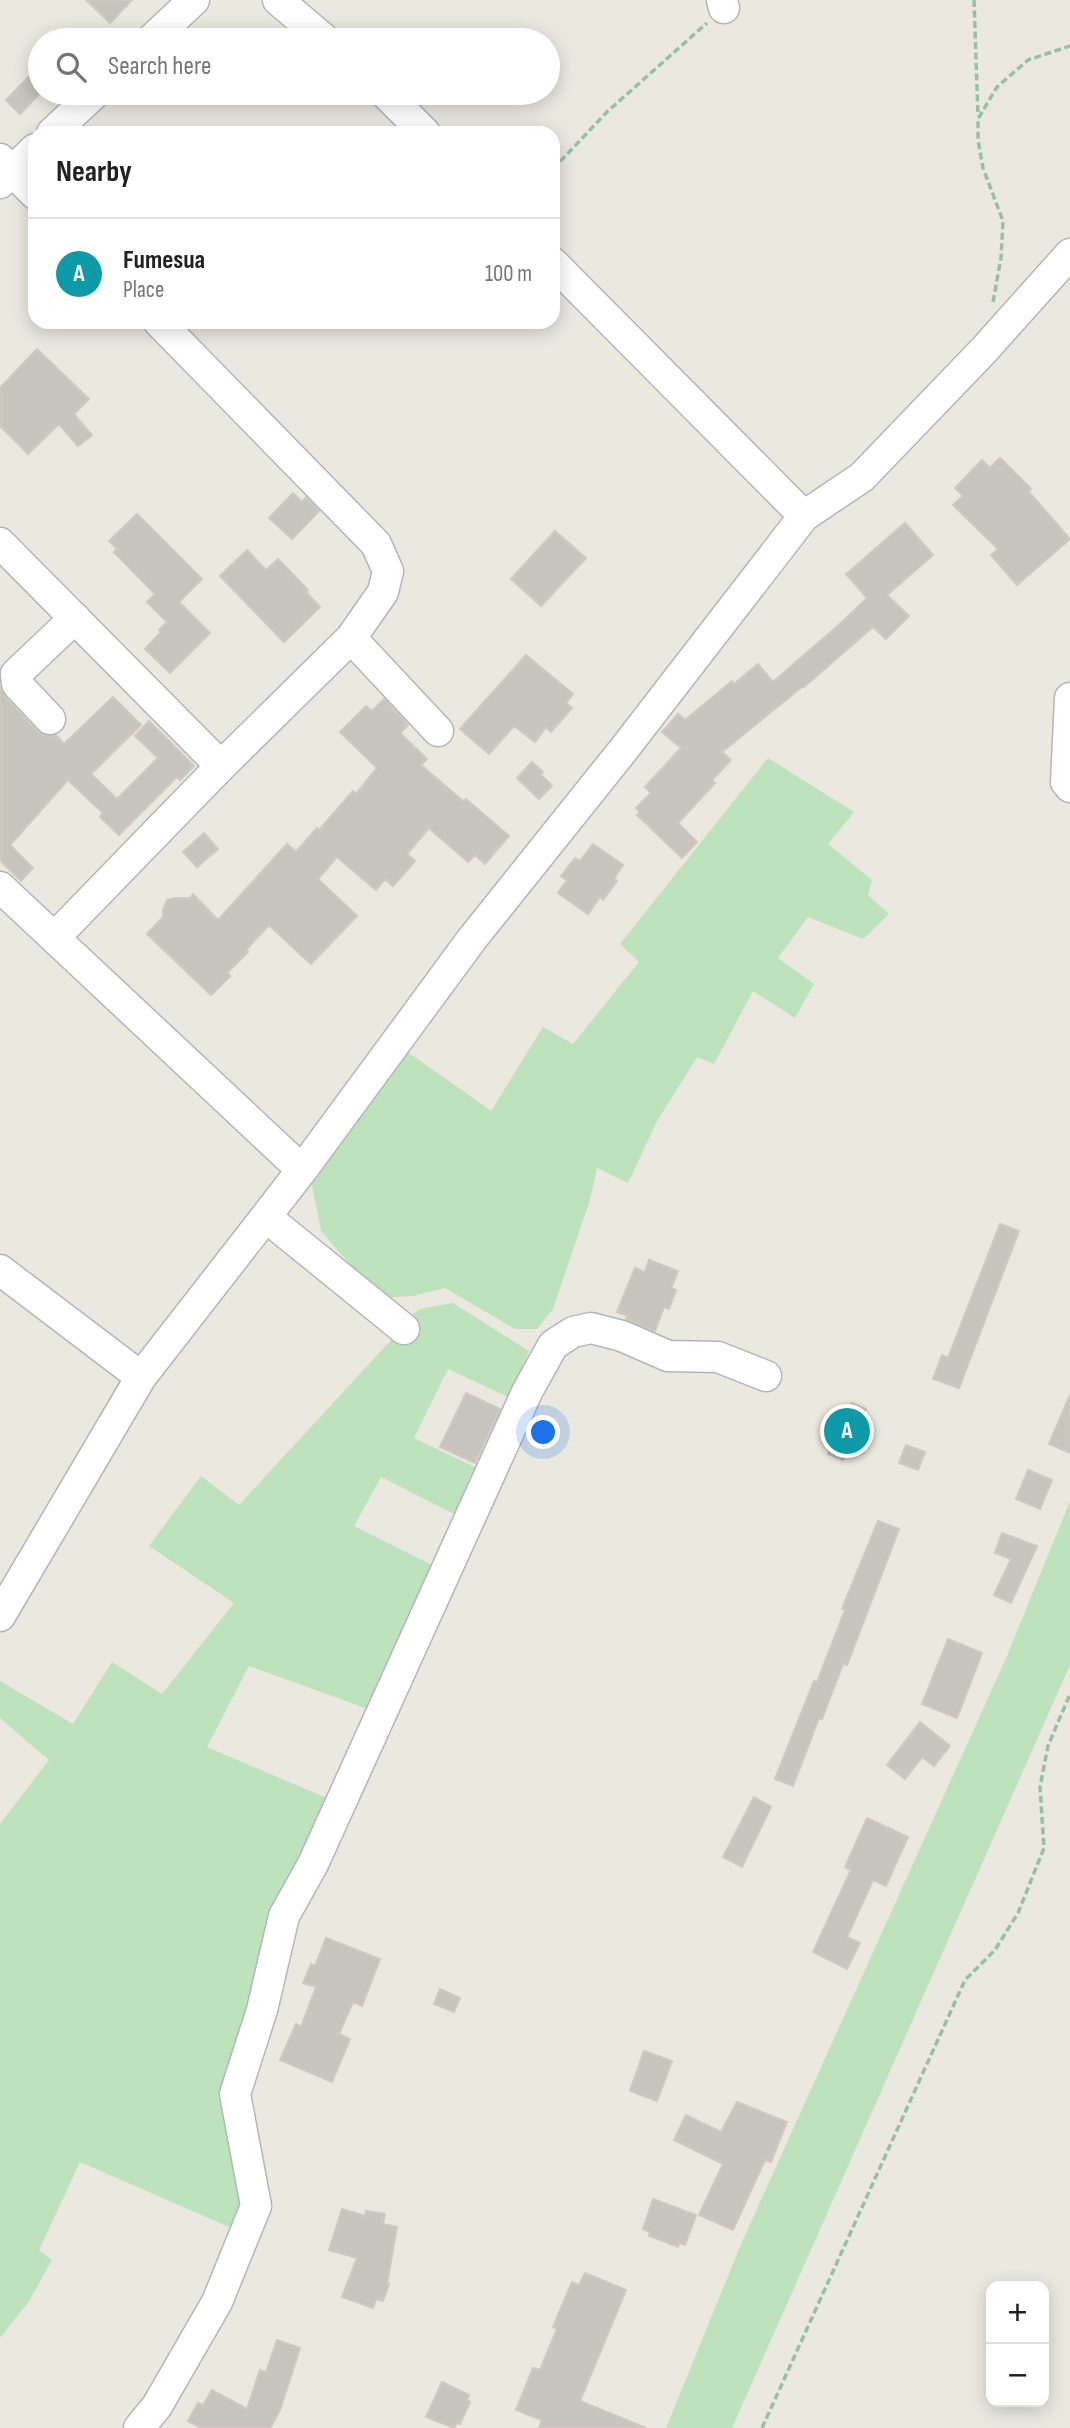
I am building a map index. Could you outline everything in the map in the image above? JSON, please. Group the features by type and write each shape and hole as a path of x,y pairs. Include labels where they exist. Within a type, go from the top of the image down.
{"street":[{"path":"164,28 194,0"},
{"path":"278,0 312,28"},
{"path":"60,126 82,105"},
{"path":"397,105 418,126"},
{"path":"28,154 4,171 28,189"},
{"path":"0,1616 141,1377 302,1170 464,950 804,516 862,477 985,349 1070,254"},
{"path":"560,270 804,516"},
{"path":"55,937 221,766 351,638 383,592 388,571 376,544 166,329"},
{"path":"0,542 221,766"},
{"path":"50,719 18,684 16,674 75,618"},
{"path":"351,638 438,731"},
{"path":"1070,698 1066,782 1070,787"},
{"path":"0,887 302,1170"},
{"path":"266,1217 404,1329"},
{"path":"0,1270 141,1377"},
{"path":"139,2428 158,2406 217,2302 256,2206 234,2094 262,2010 284,1916 313,1864 522,1404 553,1345 573,1332 591,1328 622,1336 668,1356 718,1357 766,1376"}],"path":[{"path":"975,0 978,140 983,169 1003,221 1001,258 991,310"},
{"path":"560,162 608,111 723,4"},
{"path":"978,118 997,87 1028,60 1070,46"},
{"path":"762,2428 965,1980 995,1950 1018,1913 1044,1848 1040,1787 1048,1746 1070,1694"}],"green space":[{"path":"768,758 854,812 828,844 872,880 868,895 889,914 863,939 808,917 778,958 814,984 795,1018 753,991 714,1064 697,1057 656,1123 628,1183 597,1168 590,1200 553,1309 537,1329 515,1329 445,1288 413,1296 379,1298 321,1231 311,1180 405,1050 491,1111 543,1027 573,1044 639,962 620,944"},
{"path":"453,1303 529,1351 510,1398 448,1369 414,1438 483,1471 462,1518 381,1477 354,1526 434,1566 368,1709 249,1666 207,1747 329,1799 221,2099 247,2192 236,2230 80,2162 39,2250 52,2260 29,2301 0,2338 0,1824 49,1760 0,1718 0,1681 73,1724 112,1662 162,1694 234,1603 149,1546 201,1476 239,1505 392,1339 401,1345 408,1323 416,1312"},
{"path":"1070,1501 1070,1665 732,2428 666,2428 742,2242 1007,1656"}],"building":[{"path":"86,0 132,0 110,23"},
{"path":"28,77 29,105 20,114 6,100"},
{"path":"37,349 89,399 74,414 92,435 78,446 59,424 28,454 0,426 0,388"},
{"path":"1000,458 1031,489 1029,492 1070,539 1017,585 991,555 998,549 953,505 963,496 955,488 982,460 990,468"},
{"path":"293,493 302,502 306,497 319,511 292,539 269,518"},
{"path":"137,514 202,579 179,602 210,633 170,673 145,649 167,622 147,602 155,594 114,552 117,549 109,541"},
{"path":"905,523 933,555 887,595 909,616 886,639 873,627 804,687 722,752 731,760 712,780 715,783 678,823 697,842 682,858 637,815 640,812 636,808 651,793 645,787 681,748 662,732 678,714 685,720 732,681 734,684 758,664 773,682 867,598 846,574"},
{"path":"555,531 586,558 541,606 511,579"},
{"path":"247,550 266,570 278,559 308,590 306,592 320,607 284,642 220,576"},
{"path":"526,655 573,694 566,703 572,708 551,732 546,727 535,742 514,726 489,754 460,729"},
{"path":"0,687 4,696 37,731 46,736 56,735 64,744 113,697 141,725 91,774 117,799 158,758 135,736 149,721 194,766 180,780 177,777 119,835 100,817 103,813 68,780 10,845 33,868 21,881 0,860"},
{"path":"384,699 408,725 400,733 427,759 421,765 509,836 485,864 475,855 468,862 429,828 407,854 415,861 393,886 385,879 376,890 337,857 318,879 357,916 311,964 269,925 227,973 230,976 211,995 147,934 163,917 167,900 190,898 193,894 218,920 287,844 296,852 353,791 356,794 377,768 340,732 366,706 372,711"},
{"path":"532,762 552,786 539,799 517,778"},
{"path":"204,833 218,849 197,867 183,852"},
{"path":"593,844 623,865 614,878 617,881 603,900 600,897 588,914 558,893 567,880 561,876 575,858 580,861"},
{"path":"1000,1224 1019,1231 959,1388 933,1379 942,1355 948,1358"},
{"path":"649,1260 678,1271 671,1288 676,1290 669,1309 664,1307 655,1331 626,1319 628,1316 617,1312 635,1268 645,1272"},
{"path":"466,1393 500,1409 475,1463 440,1447"},
{"path":"1070,1395 1070,1453 1049,1444"},
{"path":"852,1403 866,1409 843,1460 828,1454"},
{"path":"906,1445 925,1452 918,1470 899,1463"},
{"path":"1028,1470 1052,1480 1040,1509 1016,1499"},
{"path":"878,1521 899,1529 847,1665 843,1664 793,1786 775,1779 814,1681 817,1682 845,1610 842,1609"},
{"path":"1002,1533 1037,1546 1011,1603 994,1595 1011,1559 995,1553"},
{"path":"948,1639 982,1653 957,1718 922,1704"},
{"path":"920,1722 950,1746 934,1766 922,1757 905,1779 887,1765"},
{"path":"754,1797 771,1807 742,1867 723,1857"},
{"path":"867,1818 908,1837 886,1886 873,1880 847,1937 860,1943 847,1969 813,1952 851,1870 845,1867"},
{"path":"326,1938 380,1959 362,2006 353,2002 339,2034 350,2039 332,2082 280,2060 296,2024 301,2027 316,1987 303,1983 311,1964 315,1966"},
{"path":"440,1989 460,1998 454,2012 434,2004"},
{"path":"644,2051 672,2061 657,2101 630,2091"},
{"path":"737,2102 787,2122 771,2162 765,2160 733,2230 699,2215 723,2164 674,2140 686,2115 721,2132"},
{"path":"653,2199 696,2215 685,2245 679,2243 678,2247 649,2236 650,2232 643,2229"},
{"path":"342,2209 365,2216 366,2211 385,2214 383,2224 397,2227 389,2284 383,2301 376,2299 373,2308 342,2297 357,2258 329,2250"},
{"path":"585,2273 626,2290 580,2401 646,2428 539,2428 542,2420 516,2410 533,2368 540,2370 557,2329 553,2327 572,2282 579,2285"},
{"path":"277,2340 300,2348 280,2410 270,2428 201,2428 188,2421 198,2403 203,2405 212,2390 247,2409 260,2370 266,2372"},
{"path":"442,2382 469,2395 467,2400 470,2402 460,2424 457,2423 454,2428 426,2417"}],"place":[{"name":"Fumesua","path":"847,1431"}]}
